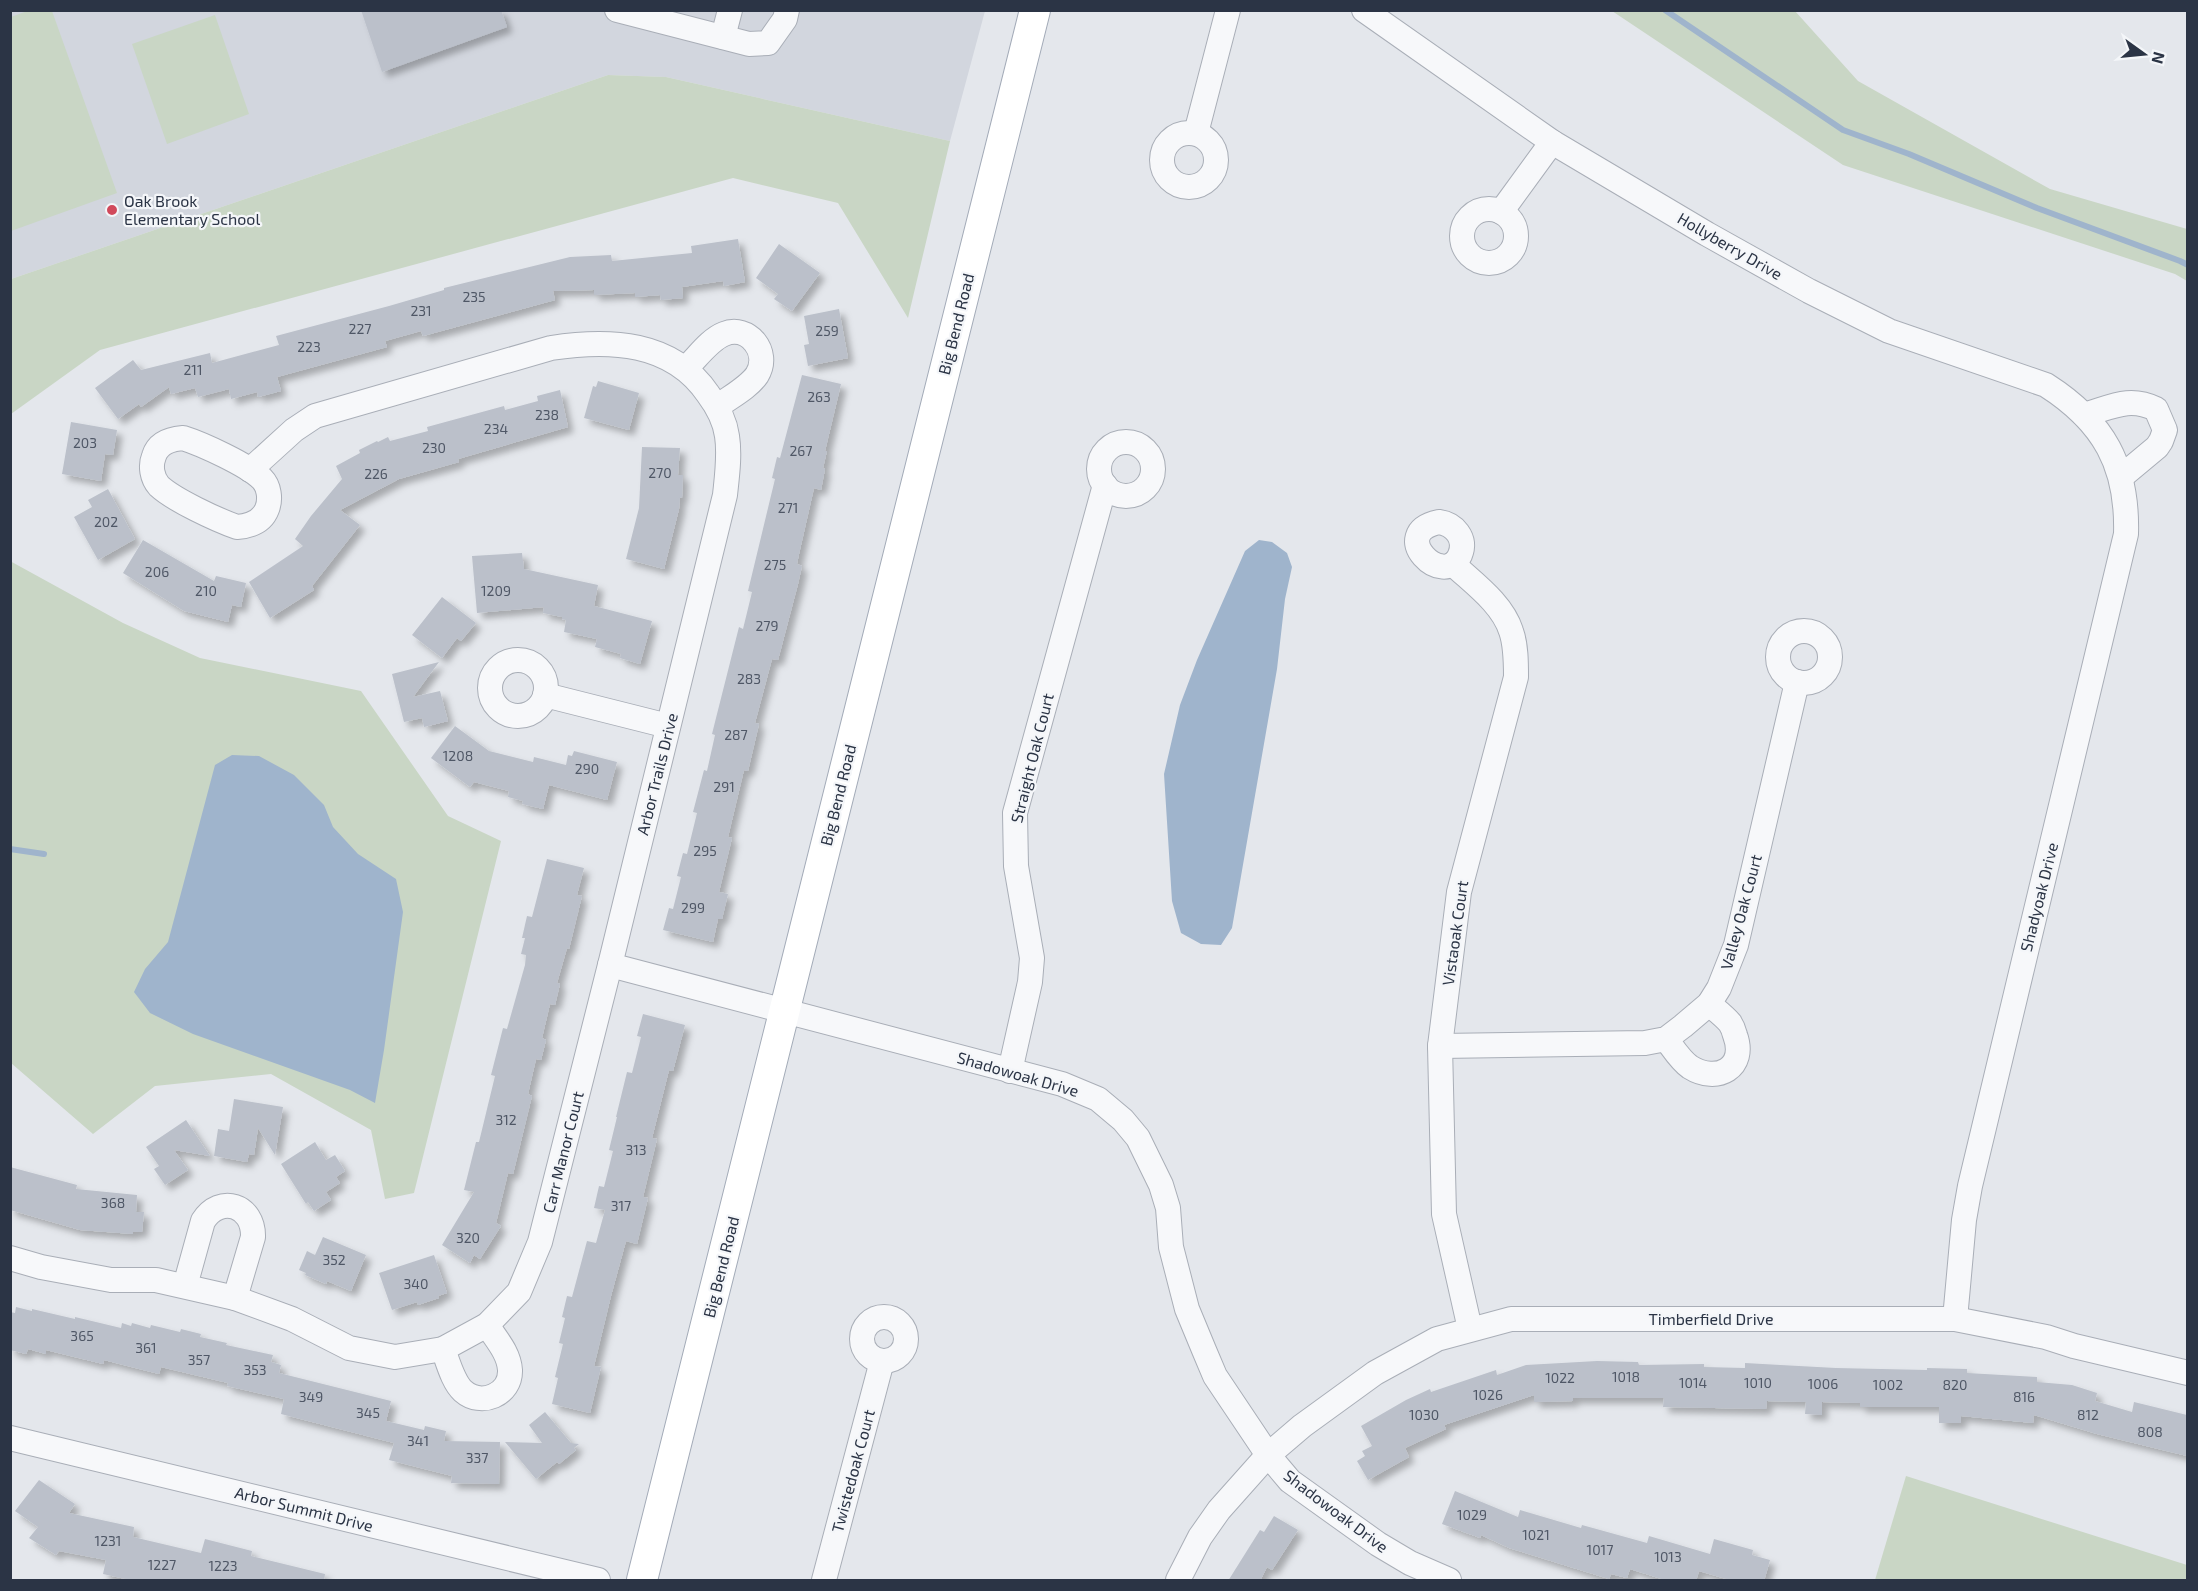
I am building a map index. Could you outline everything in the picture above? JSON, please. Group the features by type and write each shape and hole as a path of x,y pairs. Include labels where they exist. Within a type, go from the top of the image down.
{"main road":[{"name":"Big Bend Road","path":"642,1581 1035,10"}],"street":[{"path":"617,10 656,15 749,44 768,43 785,19 787,10"},
{"path":"723,37 730,10"},
{"path":"1196,133 1228,10"},
{"name":"Hollyberry Drive","path":"1364,10 1552,142 1707,234 1809,291 1889,331 2046,385 2067,398 2084,415 2101,435 2108,448"},
{"path":"1501,212 1552,142"},
{"path":"686,368 718,337 726,333 740,333 749,336 756,343 761,356 761,366 757,374 717,407"},
{"name":"Arbor Trails Drive","path":"250,470 294,430 315,416 550,348 605,343 633,346 686,368 703,386 717,407 727,434 725,495 610,965"},
{"path":"2084,415 2129,402 2139,402 2156,409 2165,430 2162,441 2121,477"},
{"path":"183,438 198,442 250,470 262,479 267,488 270,497 268,507 256,523 237,527 170,495 158,485 151,466 157,450 164,443 183,438"},
{"name":"Shadyoak Drive","path":"1955,1319 1964,1220 1970,1186 2126,534 2127,508 2121,477 2108,448"},
{"name":"Straight Oak Court","path":"1010,1071 1032,958 1016,866 1015,813 1105,485"},
{"name":"Vistaoak Court","path":"1453,564 1496,604 1510,629 1515,652 1516,677 1459,892 1440,1046 1444,1214 1470,1329"},
{"name":"Valley Oak Court","path":"1440,1046 1645,1043 1666,1039 1709,1004 1719,988 1736,945 1797,682"},
{"path":"545,695 668,726"},
{"path":"610,965 785,1010"},
{"name":"Carr Manor Court","path":"10,1258 41,1267 111,1280 156,1280 235,1298 292,1319 349,1348 395,1357 443,1349 487,1325 519,1292 540,1242 610,965"},
{"path":"1666,1039 1684,1062 1692,1068 1706,1075 1727,1071 1737,1059 1738,1045 1731,1023 1709,1004"},
{"name":"Shadowoak Drive","path":"785,1010 1062,1084 1098,1099 1123,1120 1138,1138 1161,1185 1168,1208 1171,1247 1187,1309 1215,1376 1268,1455 1290,1481 1378,1544 1410,1563 1449,1581"},
{"path":"185,1286 203,1221 215,1208 224,1205 233,1206 244,1211 253,1228 253,1237 235,1298"},
{"name":"Timberfield Drive","path":"1178,1581 1200,1537 1219,1510 1268,1455 1302,1426 1375,1373 1437,1339 1511,1319 1955,1319 2046,1337 2187,1373"},
{"path":"443,1349 459,1387 465,1393 483,1399 493,1397 502,1391 508,1382 510,1372 509,1361 487,1325"},
{"name":"Twistedoak Court","path":"824,1581 882,1360"},
{"name":"Arbor Summit Drive","path":"10,1438 598,1581"}],"shaded area":[{"name":"Oak Brook Elementary School","path":"10,11 985,11 950,141 666,77 608,75 11,279"}],"green space":[{"path":"30,10 52,11 117,193 11,231 11,17"},
{"path":"1612,11 1795,11 1858,81 2050,189 2187,229 2187,281 2175,274 1843,165"},
{"path":"215,15 249,114 167,144 132,44"},
{"path":"608,75 666,77 950,141 908,318 838,203 733,178 100,350 11,414 11,279"},
{"path":"10,561 123,623 200,658 361,691 448,816 501,841 414,1193 385,1199 371,1130 271,1074 155,1086 93,1134 11,1063"},
{"path":"1906,1476 2187,1565 2187,1580 1875,1580"}],"water":[{"path":"1259,540 1272,542 1287,553 1292,567 1285,599 1277,669 1232,928 1221,945 1201,944 1181,933 1172,901 1164,774 1180,705 1197,660 1245,551"},
{"path":"232,755 259,756 294,775 324,805 333,827 358,854 396,879 403,912 375,1103 350,1090 193,1034 150,1013 134,992 145,969 168,942 215,765"}],"building":[{"path":"361,10 501,10 507,27 382,72"},
{"path":"738,239 745,282 724,286 723,281 682,287 683,298 661,300 660,295 635,297 635,293 594,295 594,290 553,291 555,300 423,336 421,331 385,341 387,347 277,377 281,391 258,397 257,392 231,399 229,389 198,397 195,388 171,394 169,387 141,407 139,404 118,419 95,388 133,360 141,370 210,353 212,363 279,345 276,336 389,306 444,290 444,288 570,257 611,255 612,261 692,253 691,246"},
{"path":"779,244 820,273 792,311 774,299 778,294 756,278"},
{"path":"839,309 848,358 808,366 804,345 809,344 804,316"},
{"path":"802,375 841,384 825,451 827,451 821,490 814,488 799,554 797,564 802,566 798,584 778,660 772,659 755,723 759,724 748,771 744,770 728,837 732,838 719,892 728,894 722,919 718,919 713,942 663,930 669,908 673,909 681,877 677,876 683,853 687,854 697,813 693,812 704,770 707,771 715,735 712,734 739,627 743,629 752,592 748,591 775,479 772,478 777,457 780,458"},
{"path":"598,381 639,393 629,430 584,418 593,386 596,387"},
{"path":"560,390 568,427 399,479 340,510 360,525 312,586 314,590 270,618 249,582 303,546 295,539 342,479 336,466 360,453 359,450 388,437 390,441 428,431 427,427 504,406 505,410 538,401 537,396"},
{"path":"71,422 117,430 113,455 105,454 101,481 62,474"},
{"path":"642,447 680,448 678,475 683,475 682,498 680,497 664,569 626,559 639,508"},
{"path":"108,489 135,539 98,560 74,517 92,507 88,500"},
{"path":"143,540 214,581 216,576 246,583 241,607 232,605 228,622 184,611 123,573"},
{"path":"522,553 524,569 598,585 594,606 652,621 640,664 620,658 621,654 595,647 597,639 564,632 566,620 543,613 544,607 477,613 472,556"},
{"path":"442,597 476,623 461,641 457,638 442,658 412,635"},
{"path":"439,662 413,697 440,691 448,721 424,727 422,718 404,722 392,674"},
{"path":"455,726 489,751 533,762 534,757 566,765 568,755 572,756 574,751 617,762 607,800 549,785 543,809 522,804 523,801 508,797 509,791 474,782 470,787 431,758"},
{"path":"547,859 584,868 577,895 582,896 569,949 567,948 557,983 560,984 555,1005 550,1004 542,1038 546,1040 541,1060 536,1059 528,1094 532,1096 513,1174 508,1173 496,1223 501,1226 480,1259 474,1255 470,1263 442,1245 474,1192 464,1190 476,1142 479,1142 495,1076 491,1075 503,1028 507,1029 525,965 526,955 521,954 527,916 532,917"},
{"path":"643,1014 685,1025 673,1071 669,1070 652,1138 657,1139 643,1197 648,1198 637,1244 626,1241 611,1296 594,1366 601,1367 590,1413 552,1404 558,1378 555,1377 563,1344 559,1343 565,1318 562,1317 567,1296 572,1297 587,1241 596,1243 605,1210 594,1208 599,1186 604,1187 613,1151 609,1150 616,1117 627,1072 632,1073 641,1037 637,1036"},
{"path":"234,1099 283,1107 275,1155 258,1128 254,1155 249,1154 247,1162 214,1156 218,1129 229,1131"},
{"path":"186,1120 210,1156 174,1150 188,1170 165,1185 154,1169 159,1166 146,1147"},
{"path":"315,1142 326,1160 335,1155 345,1171 336,1177 340,1183 326,1192 331,1200 314,1211 308,1202 306,1204 281,1164"},
{"path":"10,1167 77,1185 76,1189 137,1195 136,1212 144,1212 142,1232 133,1232 133,1234 80,1230 10,1210"},
{"path":"323,1237 366,1255 351,1291 327,1281 326,1284 299,1270 307,1251 315,1255"},
{"path":"434,1255 447,1293 418,1305 417,1302 392,1310 379,1273"},
{"path":"16,1307 121,1328 122,1323 131,1326 132,1323 180,1332 181,1329 201,1334 200,1337 227,1343 226,1345 273,1355 271,1362 281,1365 279,1373 391,1401 386,1421 424,1430 425,1426 446,1431 444,1441 500,1442 499,1484 451,1483 452,1476 389,1460 394,1443 281,1414 284,1399 227,1386 228,1383 161,1367 159,1374 104,1360 103,1364 46,1350 46,1354 28,1349 26,1354 10,1350 10,1312 15,1313"},
{"path":"1597,1361 1638,1362 1639,1365 1704,1364 1704,1367 1745,1368 1745,1363 1836,1368 1967,1369 1967,1373 2037,1377 2037,1382 2072,1385 2097,1393 2095,1401 2132,1412 2134,1402 2187,1415 2187,1456 2097,1434 2034,1415 2033,1423 1961,1416 1961,1423 1939,1423 1939,1407 1860,1407 1860,1403 1822,1402 1822,1415 1805,1414 1806,1402 1767,1401 1766,1409 1663,1407 1664,1398 1573,1398 1573,1401 1534,1402 1534,1395 1444,1425 1446,1429 1405,1448 1409,1457 1368,1480 1357,1461 1365,1456 1362,1451 1372,1446 1361,1426 1430,1389 1431,1392 1496,1370 1497,1375 1526,1365"},
{"path":"545,1412 571,1443 579,1444 574,1448 576,1450 559,1464 557,1462 536,1479 505,1442 542,1443 529,1425"},
{"path":"39,1480 75,1504 69,1513 134,1527 133,1537 201,1553 205,1539 252,1551 251,1556 325,1574 324,1581 135,1581 103,1574 106,1560 59,1551 56,1555 29,1538 38,1527 15,1511"},
{"path":"1455,1491 1518,1517 1520,1510 1581,1528 1582,1525 1647,1543 1649,1536 1710,1554 1714,1539 1753,1550 1752,1555 1770,1560 1764,1581 1733,1581 1699,1571 1696,1581 1668,1581 1630,1569 1627,1578 1611,1574 1609,1579 1509,1548 1481,1535 1480,1538 1442,1524"},
{"path":"1274,1516 1298,1530 1272,1570 1267,1567 1260,1581 1228,1581 1260,1530 1264,1532"}],"waterway":[{"path":"1665,10 1843,130 1909,154 2037,208 2188,265"},
{"path":"10,849 44,854"}],"place":[{"name":"Oak Brook Elementary School","path":"112,210"}]}
